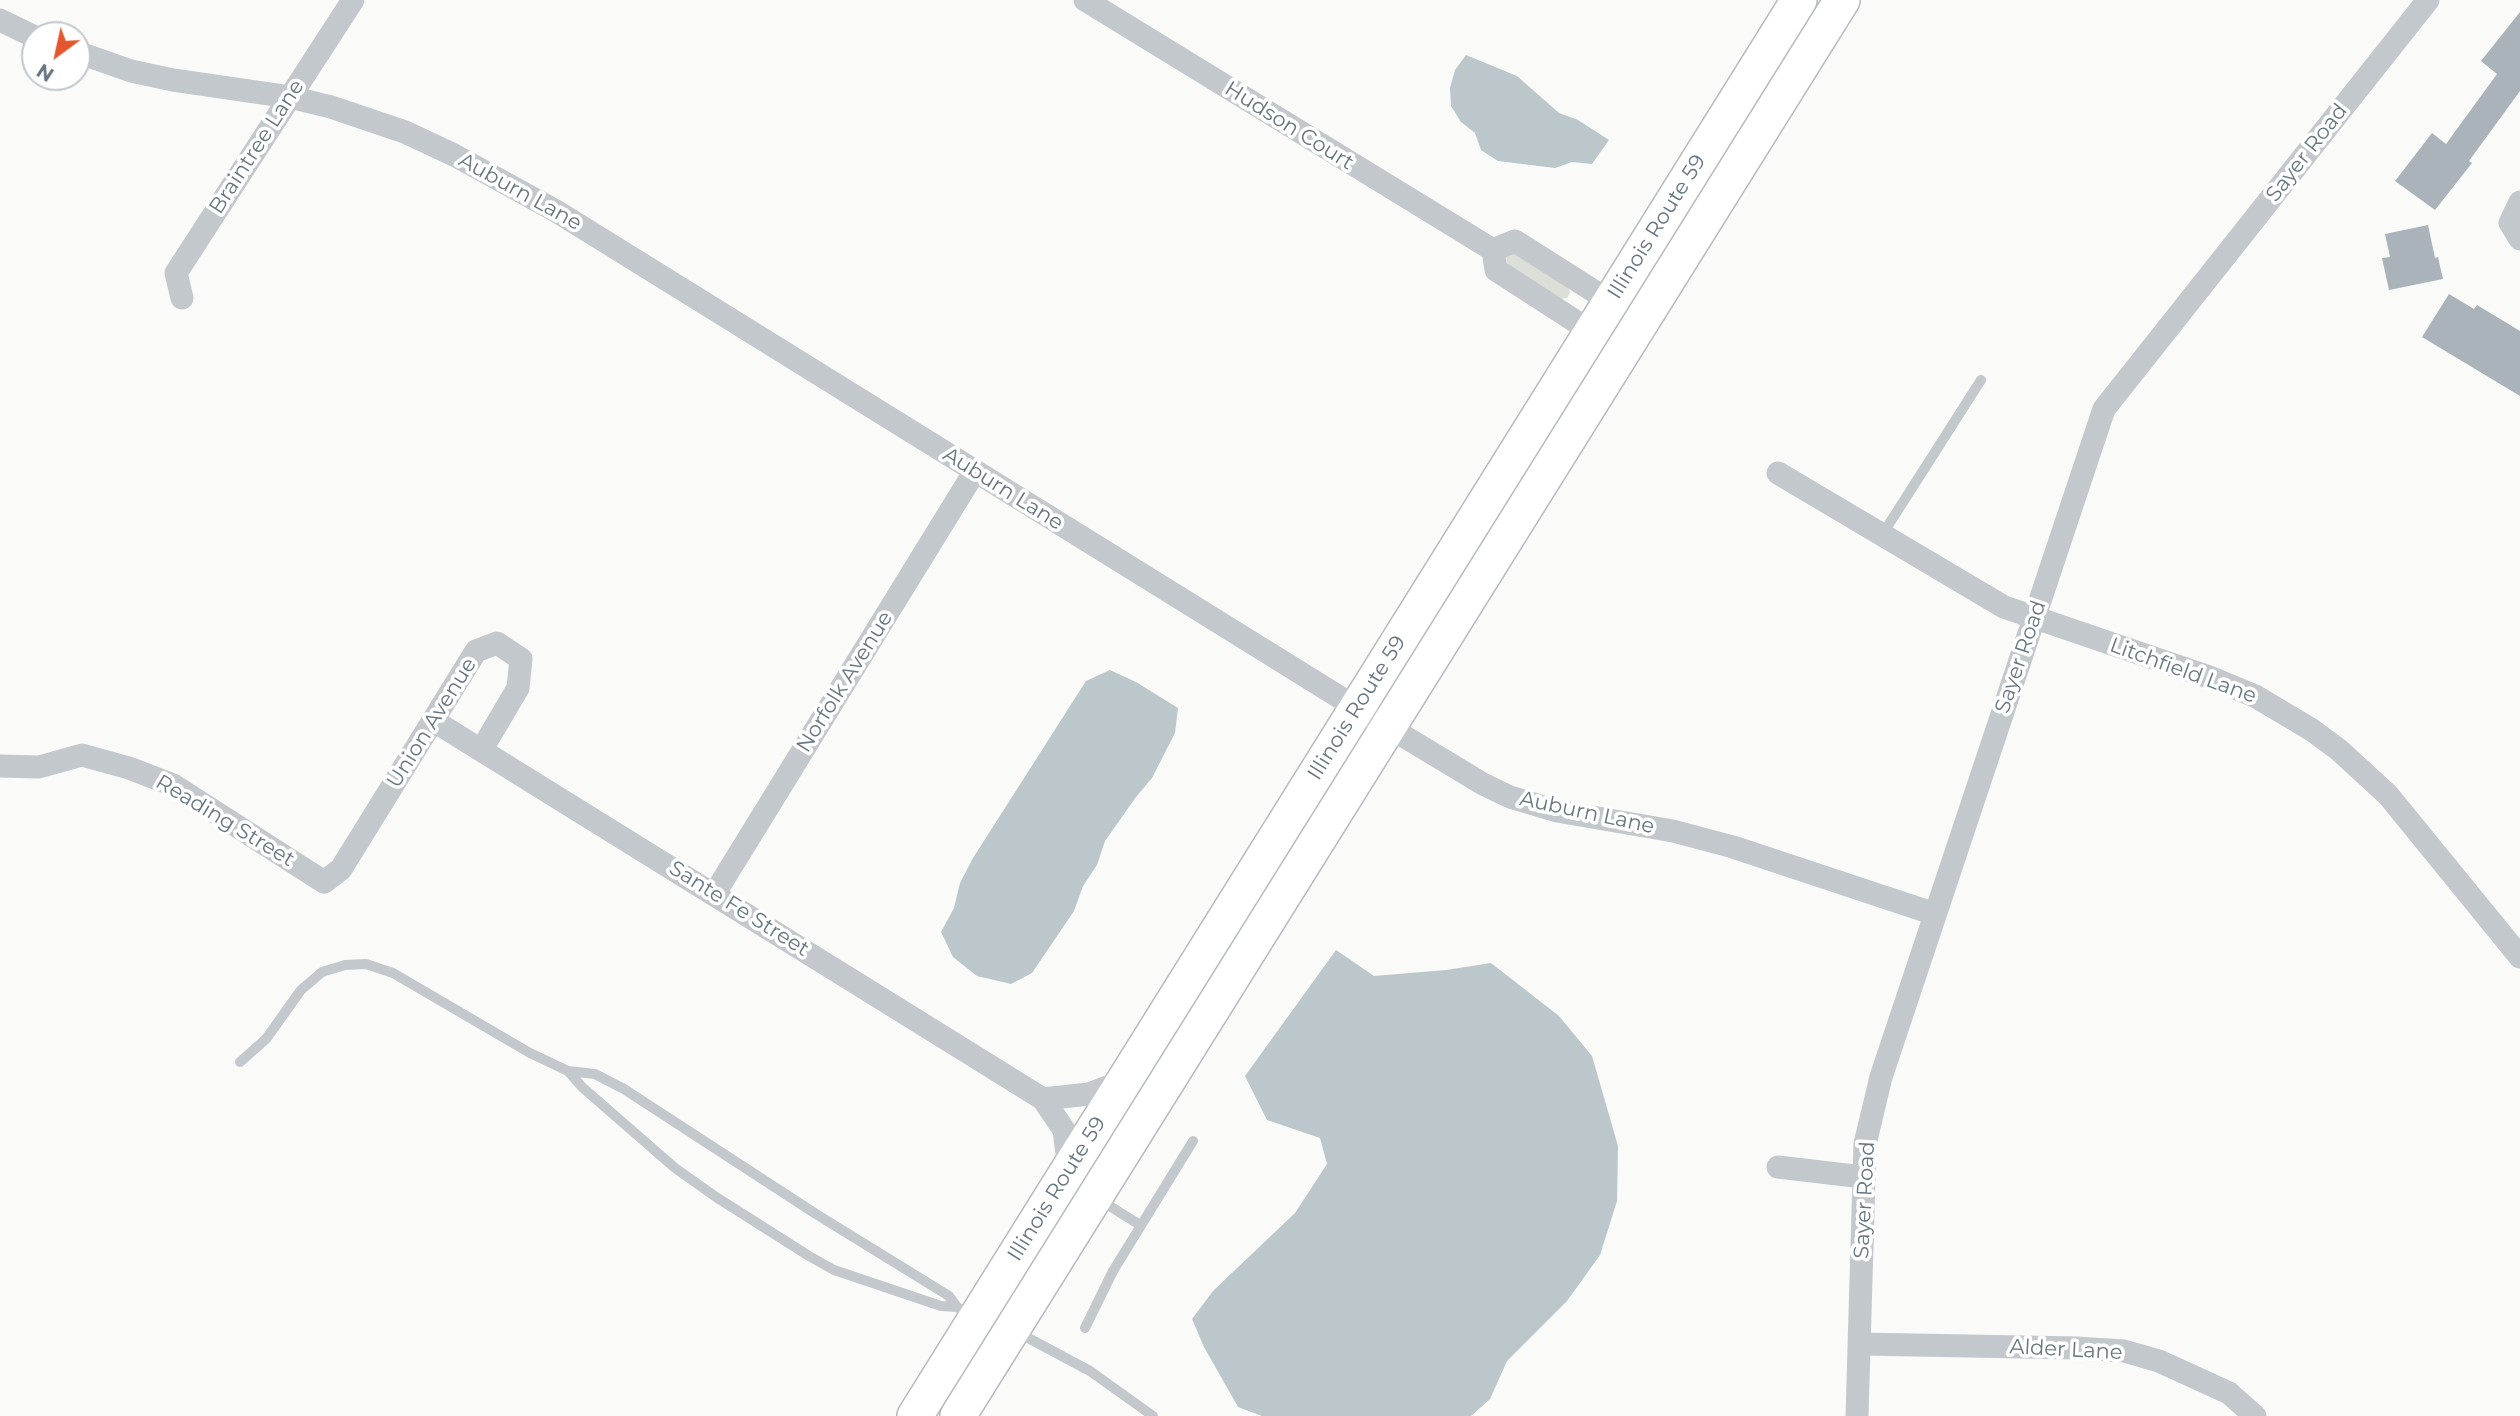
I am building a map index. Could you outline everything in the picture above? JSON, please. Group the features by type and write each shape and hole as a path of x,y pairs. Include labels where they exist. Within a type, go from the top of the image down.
{"main road":[{"name":"Illinois Route 59","path":"915,1416 967,1313 1069,1169 1799,0"},
{"name":"Illinois Route 59","path":"958,1416 1842,0"}],"street":[{"name":"Braintree Lane","path":"182,298 176,273 353,0"},
{"name":"Hudson Court","path":"1085,0 1493,250 1496,270 1592,332"},
{"name":"Sayer Road","path":"1857,1416 1865,1144 1881,1077 2104,409 2428,0"},
{"path":"0,20 21,30"},
{"name":"Auburn Lane","path":"91,57 131,71 173,80 290,97 331,107 405,132 506,182 1483,784 1527,803 1557,811 1673,831 1733,847 1936,914"},
{"path":"2520,202 2510,223 2520,239"},
{"path":"1493,250 1515,241 1611,302"},
{"name":"Norfolk Avenue","path":"715,893 975,471"},
{"name":"Litchfield Lane","path":"1778,473 2004,607 2209,677 2255,696 2312,730 2339,750 2388,795 2520,957"},
{"name":"Union Avenue","path":"324,882 341,869 476,651 497,643 521,659 518,688 482,749"},
{"name":"Sante Fe Street","path":"434,721 1043,1098 1064,1130 1069,1169"},
{"name":"Reading Street","path":"0,766 39,767 82,755 129,768 173,785 324,882"},
{"path":"1043,1098 1089,1094 1123,1082"},
{"path":"1778,1167 1863,1177"},
{"name":"Alder Lane","path":"1861,1344 2124,1351 2159,1361 2229,1393 2255,1416"}],"lane":[{"path":"1882,535 1981,380"},
{"path":"240,1062 266,1039 301,990 322,972 345,965 366,964 393,973 530,1054 568,1071 595,1074 624,1089 816,1214 949,1296 967,1313"},
{"path":"568,1071 582,1087 675,1168 808,1256 834,1270 967,1313"},
{"path":"1085,1328 1140,1225 1193,1141"},
{"path":"1095,1196 1140,1225"},
{"path":"1012,1329 1090,1371 1153,1416"}],"shaded area":[{"path":"1466,55 1517,76 1559,113 1578,120 1609,140 1592,164 1572,162 1555,168 1498,161 1481,150 1475,133 1461,122 1451,106 1450,88 1455,70"},
{"path":"1513,253 1568,286 1570,293 1567,298 1560,299 1507,266 1506,257"},
{"path":"1110,670 1136,682 1178,708 1175,733 1152,778 1105,841 1097,865 1083,886 1074,911 1032,973 1011,984 977,976 953,957 941,932 954,908 960,883 973,858 1086,681"},
{"path":"1336,950 1374,976 1491,963 1559,1016 1592,1056 1618,1146 1617,1201 1600,1255 1567,1301 1507,1361 1490,1399 1471,1416 1262,1416 1238,1407 1204,1347 1192,1319 1213,1291 1295,1213 1327,1164 1320,1138 1267,1120 1245,1076"}],"building":[{"path":"2520,12 2520,91 2469,161 2472,163 2435,210 2395,181 2432,133 2446,144 2497,74 2481,61"},
{"path":"2428,225 2443,279 2389,290 2382,258 2390,257 2385,234"},
{"path":"2449,294 2474,309 2477,305 2520,331 2520,396 2422,337"}]}
